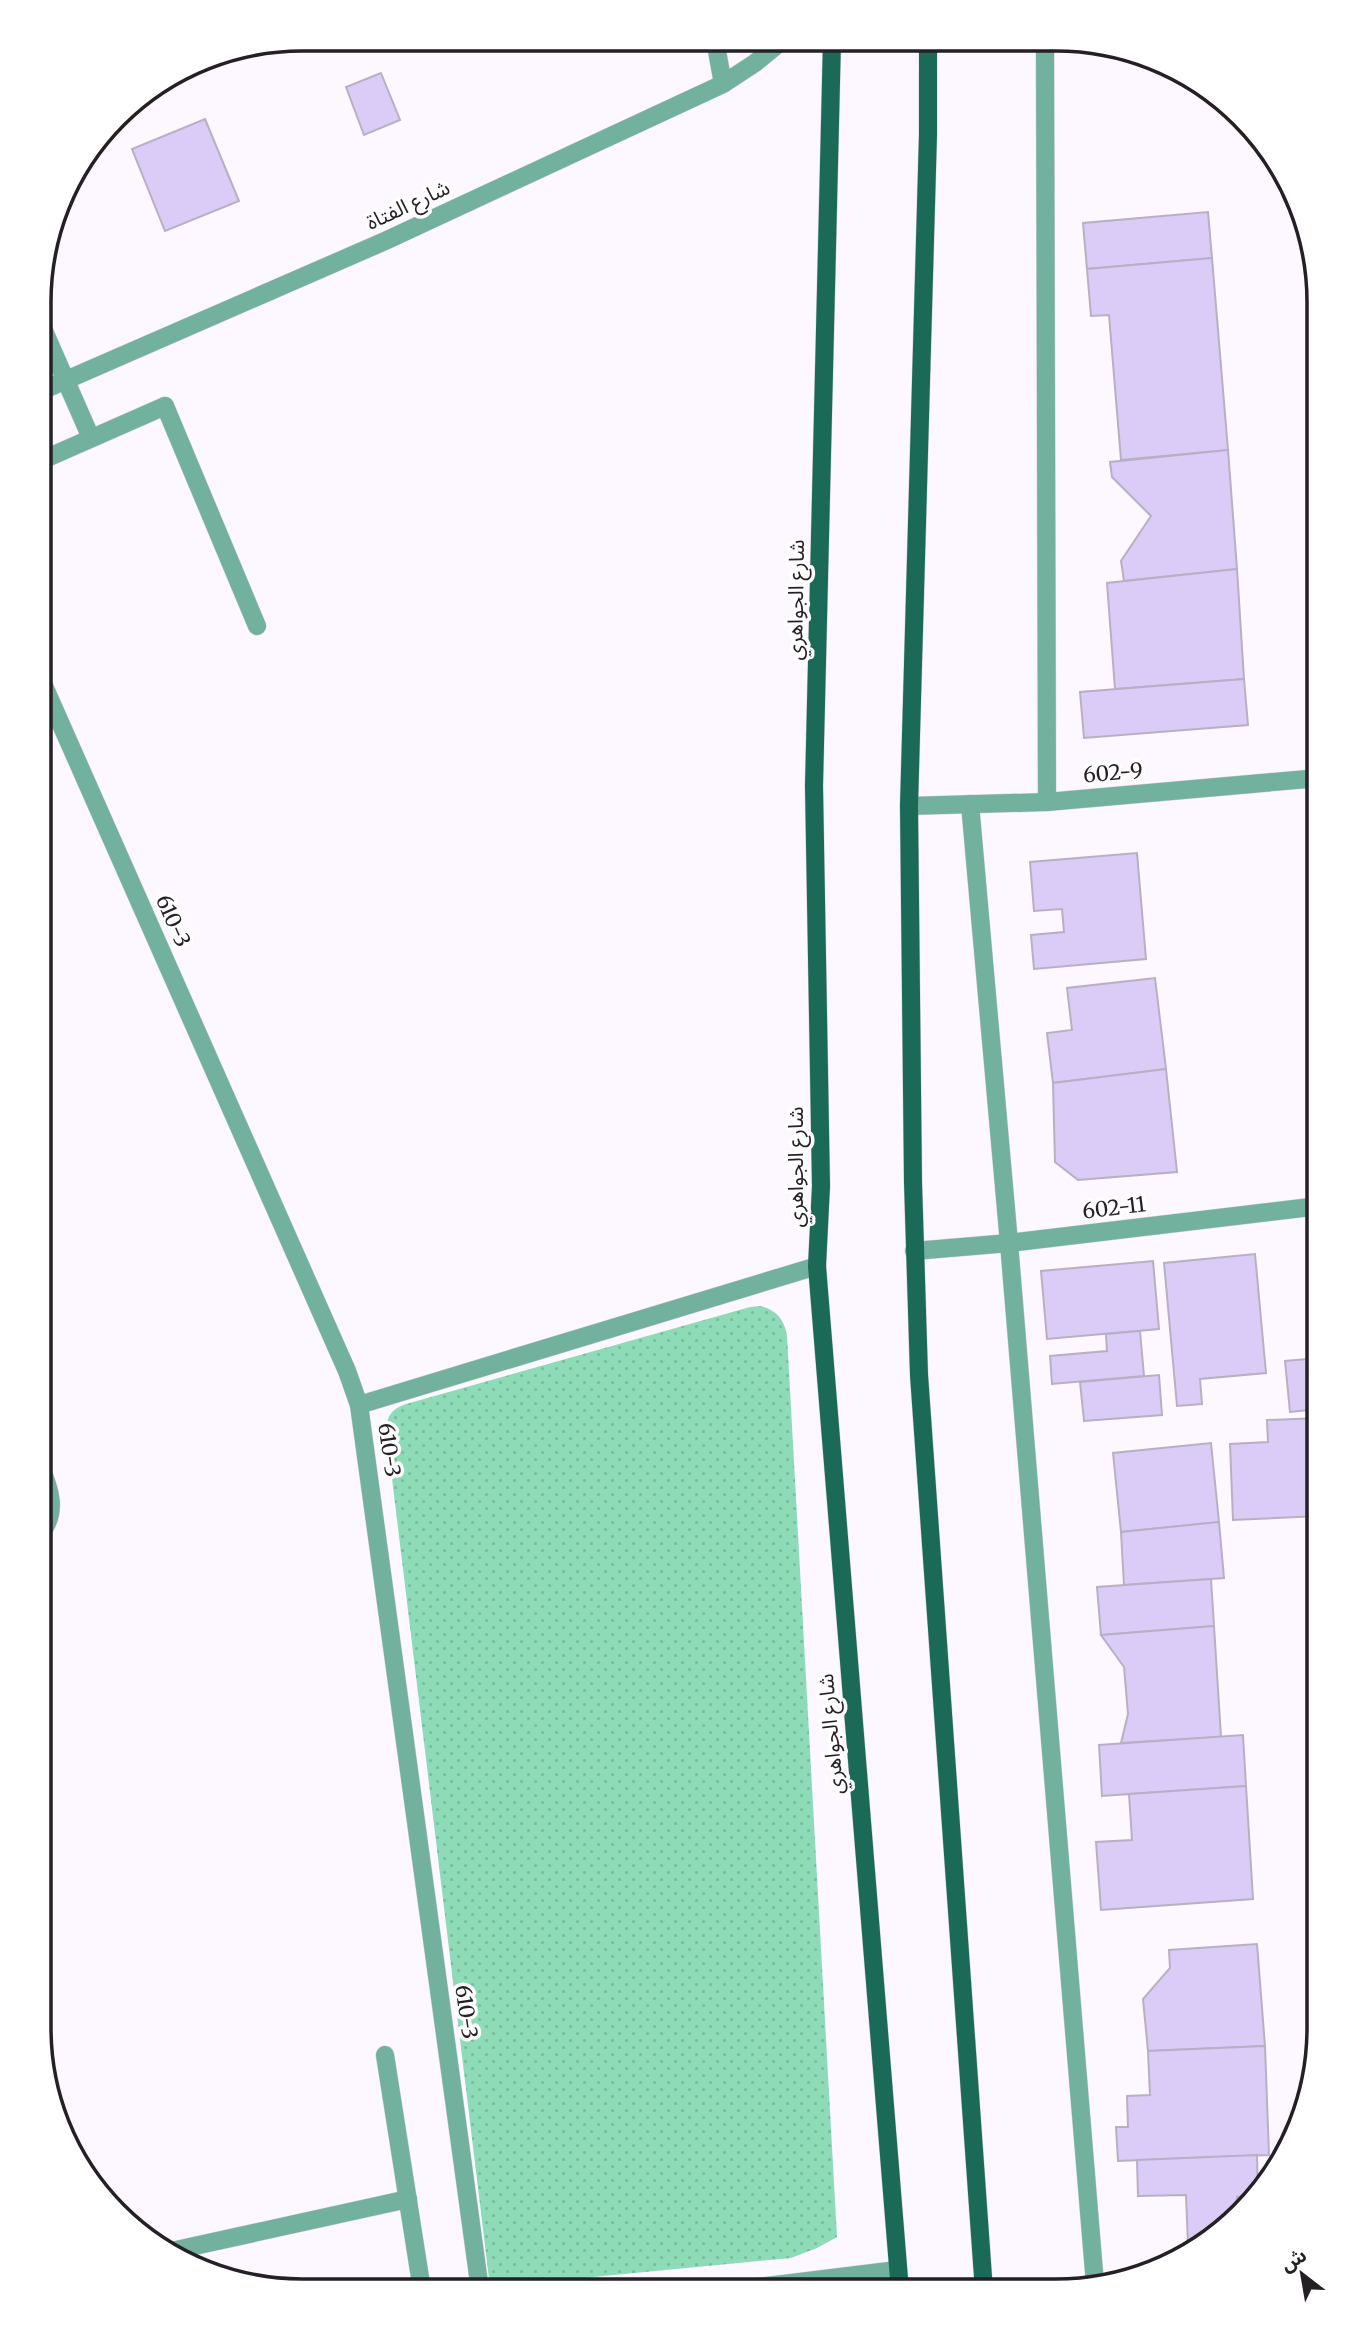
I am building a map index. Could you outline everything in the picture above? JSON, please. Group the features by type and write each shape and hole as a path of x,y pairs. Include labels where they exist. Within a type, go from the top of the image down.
{"main road":[{"name":"شارع الجواهري","path":"832,51 814,786 821,1186 817,1266 898,2279"},
{"path":"928,51 929,134 909,806 914,1251 919,1375 983,2279"}],"street":[{"path":"717,51 723,84"},
{"name":"شارع الفتاة","path":"51,386 385,241 723,84 770,51"},
{"path":"1045,51 1047,802"},
{"path":"51,347 91,438"},
{"path":"51,456 165,407 257,626"},
{"name":"610-3","path":"51,702 347,1371 359,1405 478,2279"},
{"name":"602-9","path":"909,806 1047,802 1307,779"},
{"path":"970,804 1094,2276"},
{"name":"602-11","path":"914,1251 1009,1243 1307,1207"},
{"path":"359,1405 817,1266"},
{"path":"385,2055 420,2279"},
{"path":"182,2249 408,2199"},
{"path":"824,2279 897,2270"}],"green space":[{"path":"761,1306 779,1316 787,1336 837,2237 791,2258 573,2279 489,2279 386,1429 389,1416 406,1404"}],"building":[{"path":"381,73 400,120 364,135 346,87"},
{"path":"205,119 239,201 165,231 132,149"},
{"path":"1208,212 1212,258 1087,269 1083,223"},
{"path":"1212,258 1228,450 1121,460 1109,315 1091,316 1087,269"},
{"path":"1228,450 1237,569 1124,581 1121,561 1151,516 1112,477 1110,462"},
{"path":"1237,569 1244,679 1115,689 1107,583"},
{"path":"1244,679 1248,725 1084,738 1080,692"},
{"path":"1137,853 1146,959 1034,969 1031,935 1064,932 1062,909 1034,911 1030,862"},
{"path":"1155,978 1166,1069 1053,1083 1047,1033 1072,1030 1067,988"},
{"path":"1166,1069 1177,1172 1078,1180 1055,1162 1053,1083"},
{"path":"1255,1254 1266,1373 1200,1379 1202,1404 1177,1406 1164,1263"},
{"path":"1153,1261 1159,1329 1047,1339 1041,1271"},
{"path":"1140,1331 1144,1376 1052,1384 1050,1356 1107,1351 1106,1334"},
{"path":"1307,1359 1307,1410 1290,1412 1285,1361"},
{"path":"1159,1375 1162,1415 1084,1421 1080,1382"},
{"path":"1307,1418 1307,1517 1233,1520 1230,1444 1268,1442 1267,1420"},
{"path":"1211,1443 1219,1522 1121,1532 1113,1453"},
{"path":"1219,1522 1224,1578 1124,1585 1121,1532"},
{"path":"1211,1579 1214,1626 1101,1635 1097,1587"},
{"path":"1214,1626 1221,1737 1121,1743 1128,1714 1124,1667 1101,1635"},
{"path":"1243,1735 1246,1786 1102,1796 1099,1745"},
{"path":"1246,1786 1253,1899 1101,1910 1096,1842 1132,1840 1129,1794"},
{"path":"1257,1944 1265,2046 1148,2051 1143,1999 1170,1968 1169,1950"},
{"path":"1265,2046 1269,2155 1118,2161 1116,2127 1128,2127 1127,2096 1150,2095 1148,2051"},
{"path":"1257,2155 1258,2178 1243,2196 1237,2197 1234,2206 1188,2242 1186,2195 1138,2196 1137,2160"}]}
